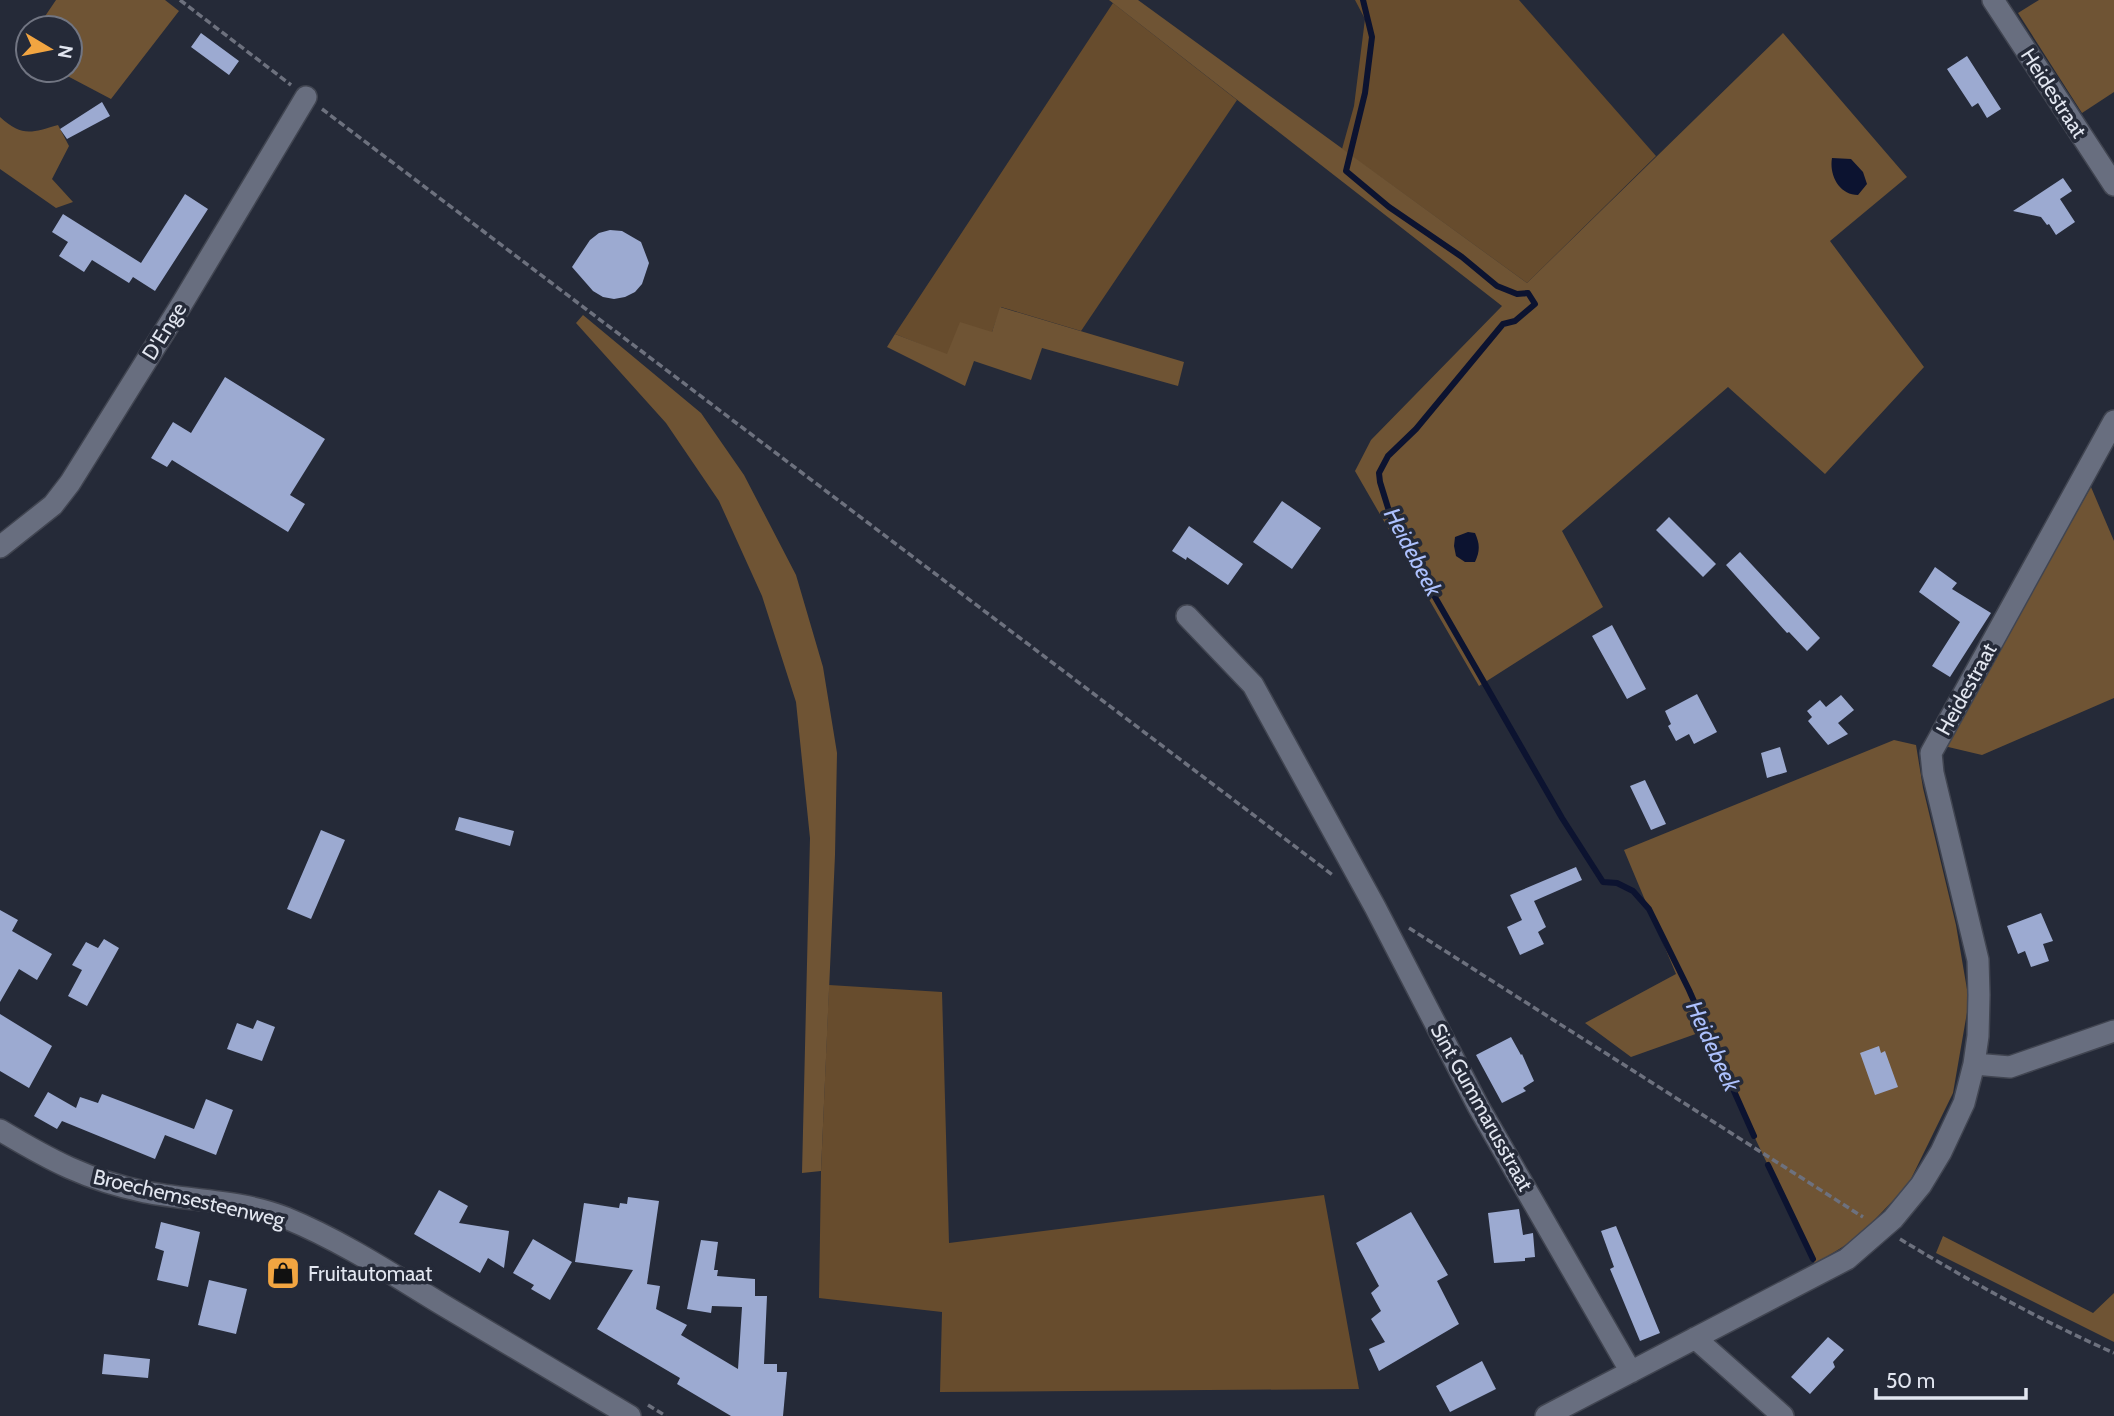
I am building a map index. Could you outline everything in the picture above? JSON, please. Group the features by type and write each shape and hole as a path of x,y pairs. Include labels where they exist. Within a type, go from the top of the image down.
{"street":[{"name":"Heidestraat","path":"1993,0 2114,185"},
{"name":"D'Enge","path":"0,547 53,505 70,483 306,97"},
{"name":"Heidestraat","path":"1974,1064 1978,1036 1978,960 1933,773 1931,753 2114,421"},
{"name":"Sint Gummarusstraat","path":"1187,616 1253,685 1338,839 1478,1105 1631,1372"},
{"path":"1546,1416 1847,1259 1883,1230 1921,1185 1941,1152 1964,1103 1974,1064 2010,1067 2114,1031"},
{"name":"Broechemsesteenweg","path":"0,1130 69,1169 104,1182 146,1192 235,1204 283,1217 339,1242 631,1416"},
{"path":"1695,1338 1783,1416"}],"path":[{"path":"180,0 1335,877"},
{"path":"1405,926 1883,1230 2056,1327 2114,1353"}],"shaded area":[{"path":"56,0 165,0 179,11 111,99 83,84 84,14 46,14"},
{"path":"1109,0 1138,0 1527,283 1783,33 1907,177 1830,241 1924,367 1825,474 1728,387 1562,531 1603,607 1479,686 1355,471 1371,440 1502,306"},
{"path":"1355,0 1519,0 1656,156 1527,283 1342,149 1354,106 1365,19"},
{"path":"2039,0 2114,0 2114,92 2082,113 2018,13"},
{"path":"1113,3 1237,100 1081,331 1001,307 992,332 947,355 895,334"},
{"path":"0,117 15,128 27,132 58,125 69,146 52,179 73,202 56,208 0,169"},
{"path":"1000,307 1184,362 1178,386 1042,348 1031,380 974,361 965,386 887,347 895,334 947,354 960,322 992,332"},
{"path":"583,315 701,413 744,475 796,575 823,667 837,753 821,1171 802,1173 810,838 796,702 762,596 719,501 666,423 576,323"},
{"path":"2091,487 2114,541 2114,698 1982,755 1944,746"},
{"path":"1894,740 1916,745 1923,788 1956,925 1969,1001 1953,1093 1908,1185 1857,1238 1815,1264 1704,1031 1631,1057 1585,1023 1676,974 1624,850"},
{"path":"829,985 942,992 949,1243 1324,1195 1359,1389 940,1392 942,1312 819,1298"},
{"path":"1943,1236 2093,1313 2114,1293 2114,1342 1936,1253"}],"water":[{"path":"1832,158 1851,159 1863,172 1867,184 1858,195 1846,192 1837,183 1832,171"},
{"path":"1468,532 1475,533 1478,541 1479,551 1475,562 1465,562 1456,556 1455,537"}],"building":[{"path":"201,33 239,61 229,75 191,47"},
{"path":"1967,56 2001,109 1987,118 1978,103 1972,107 1947,69"},
{"path":"102,102 110,116 67,139 60,129"},
{"path":"2063,178 2072,191 2060,199 2075,222 2056,235 2041,217 2013,211"},
{"path":"185,194 208,209 155,291 133,277 129,283 92,260 84,272 59,256 68,242 52,232 63,214 141,263"},
{"path":"622,231 641,242 649,263 642,284 635,292 614,299 593,291 572,267 590,240 599,233"},
{"path":"225,377 325,439 290,495 305,504 288,532 172,460 167,467 151,458 173,422 191,433"},
{"path":"1282,501 1321,528 1292,569 1253,542"},
{"path":"1669,517 1716,564 1703,577 1656,530"},
{"path":"1189,526 1243,564 1228,585 1187,557 1186,560 1172,551"},
{"path":"1740,552 1820,638 1807,651 1787,633 1726,565"},
{"path":"1935,567 1957,583 1952,589 1991,613 1950,677 1932,666 1960,622 1919,592"},
{"path":"1612,625 1646,689 1627,699 1592,636"},
{"path":"1697,694 1717,732 1694,744 1689,734 1676,741 1668,726 1671,724 1665,711"},
{"path":"1841,695 1854,710 1838,723 1848,734 1828,745 1808,721 1812,717 1807,711 1820,700 1826,707"},
{"path":"1780,747 1787,772 1767,778 1761,753"},
{"path":"1645,780 1666,824 1651,830 1630,786"},
{"path":"459,817 514,831 510,846 455,830"},
{"path":"321,830 345,840 311,919 287,909"},
{"path":"1576,867 1582,880 1534,901 1546,927 1538,932 1544,944 1520,955 1507,927 1522,920 1510,895"},
{"path":"0,910 18,920 12,931 52,954 37,980 19,969 0,1002"},
{"path":"2041,913 2053,941 2043,944 2049,961 2031,967 2025,951 2018,954 2007,926"},
{"path":"104,939 119,948 87,1006 68,996 82,970 72,965 86,942 98,948"},
{"path":"0,1014 52,1046 29,1088 0,1071"},
{"path":"257,1020 275,1027 262,1061 227,1049 237,1023 253,1029"},
{"path":"1511,1037 1534,1081 1523,1088 1526,1091 1502,1103 1476,1055"},
{"path":"1879,1046 1881,1053 1885,1051 1898,1087 1875,1095 1860,1053"},
{"path":"48,1092 76,1108 80,1097 98,1103 102,1094 194,1129 206,1099 233,1110 216,1155 165,1135 155,1159 62,1121 57,1129 34,1116"},
{"path":"439,1190 468,1206 459,1223 509,1231 504,1268 488,1258 480,1273 414,1234"},
{"path":"628,1197 659,1201 647,1284 660,1286 656,1309 687,1325 681,1335 738,1369 742,1307 712,1306 711,1313 687,1309 701,1240 718,1242 714,1270 718,1270 717,1276 755,1279 755,1296 767,1296 764,1364 777,1364 777,1372 787,1372 783,1416 731,1416 677,1384 680,1378 597,1329 633,1270 575,1262 584,1203 619,1208 620,1203 627,1204"},
{"path":"1519,1209 1523,1235 1533,1233 1535,1257 1525,1258 1525,1261 1494,1263 1488,1213"},
{"path":"1411,1212 1448,1275 1437,1281 1459,1324 1379,1371 1369,1349 1385,1342 1371,1319 1381,1311 1371,1293 1379,1286 1356,1243"},
{"path":"161,1222 200,1232 188,1287 157,1280 164,1251 155,1248"},
{"path":"1616,1226 1660,1333 1640,1341 1610,1269 1614,1267 1601,1231"},
{"path":"533,1239 572,1262 550,1300 531,1289 534,1285 513,1273"},
{"path":"209,1280 247,1289 236,1334 198,1325"},
{"path":"1828,1337 1844,1350 1833,1362 1835,1367 1810,1394 1791,1377"},
{"path":"104,1354 150,1359 148,1378 102,1374"},
{"path":"1482,1361 1496,1389 1450,1412 1436,1386"}],"waterway":[{"name":"Heidebeek","path":"1363,0 1372,37 1365,93 1346,171 1389,207 1462,257 1497,286 1517,294 1528,293 1535,304 1515,321 1503,324 1416,429 1388,456 1379,473 1393,524 1562,818 1603,882 1617,883 1633,891 1649,909 1689,990 1754,1136"},
{"name":"Heidebeek","path":"1768,1165 1813,1259"}],"place":[{"name":"Fruitautomaat","path":"283,1273"}]}
